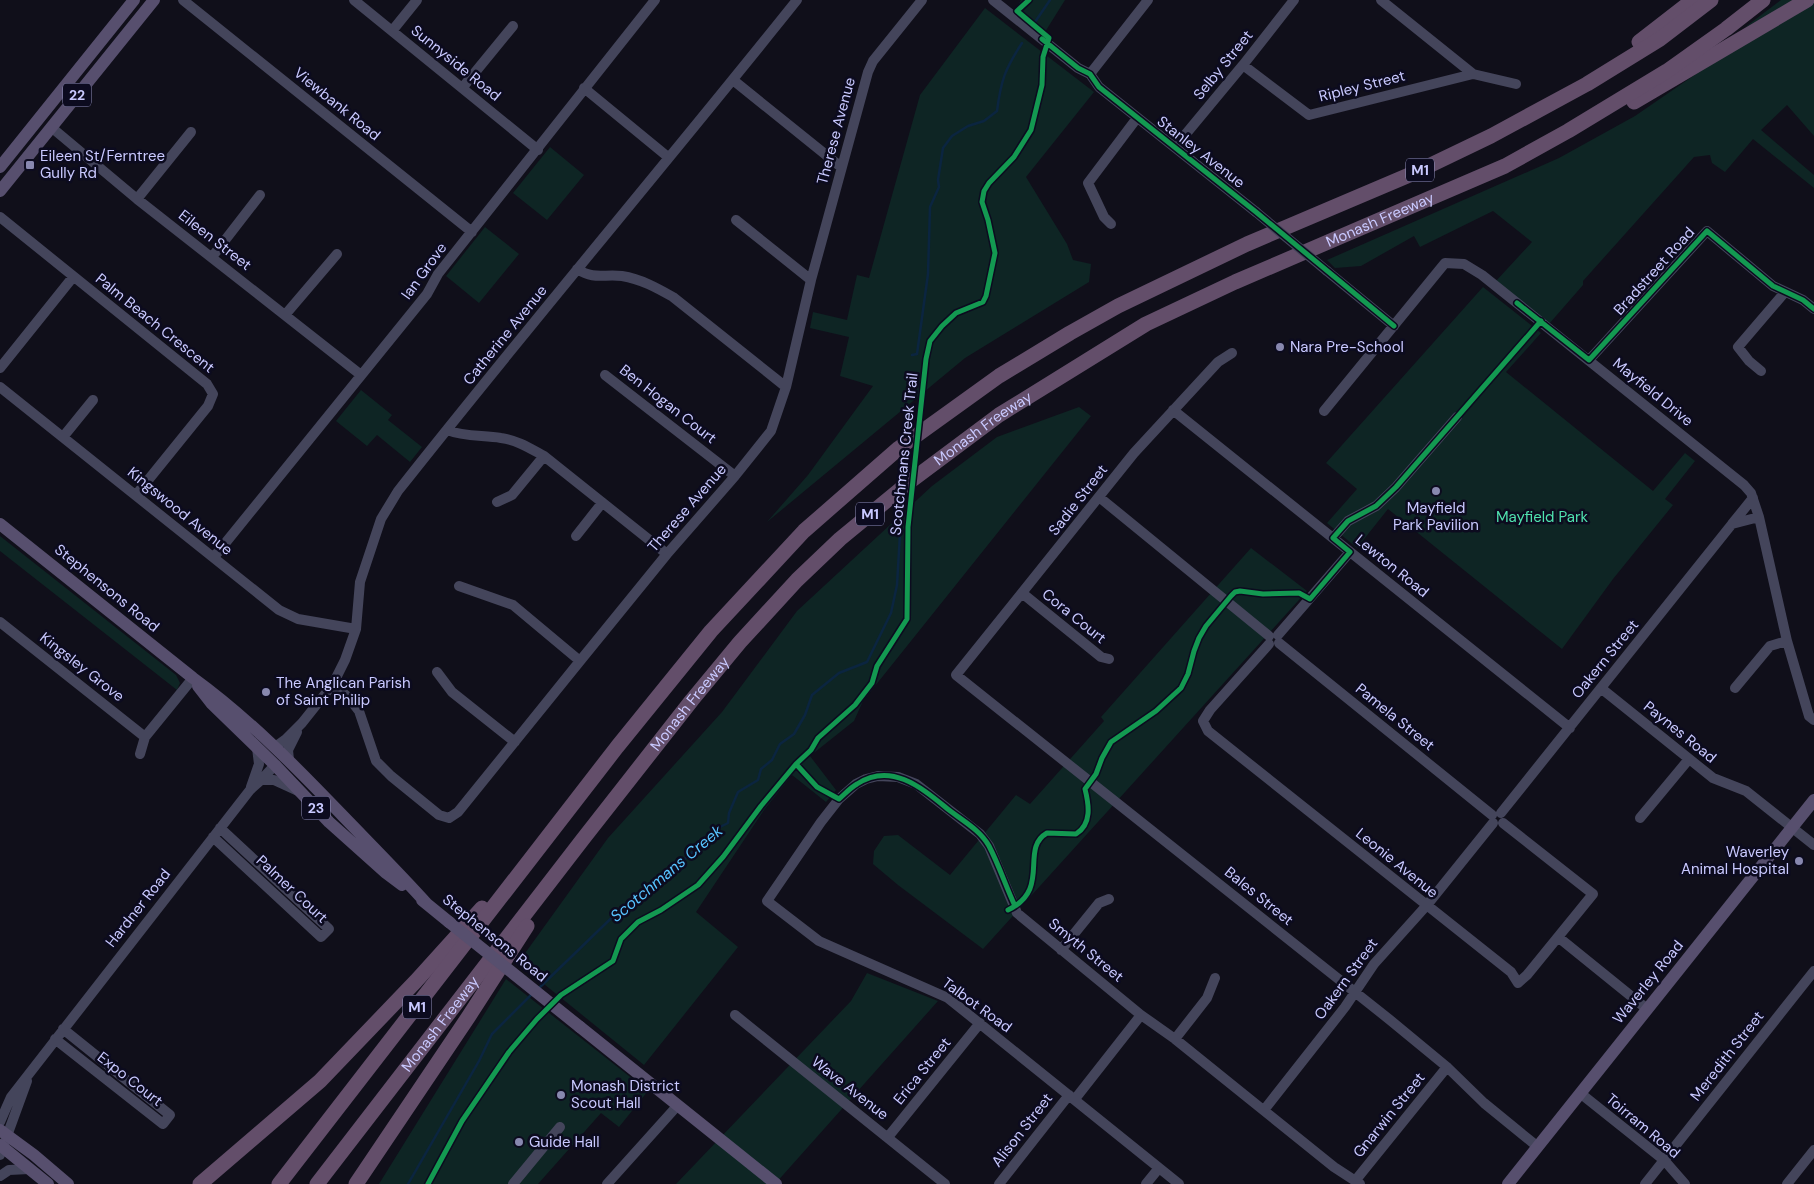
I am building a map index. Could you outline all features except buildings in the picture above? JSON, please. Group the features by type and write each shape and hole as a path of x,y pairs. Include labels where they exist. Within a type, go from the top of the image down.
{"highway":[{"path":"1587,84 1693,0"},
{"name":"Monash Freeway","path":"279,1184 554,829 711,631 804,531 899,448 1000,376 1118,306 1264,237 1414,173 1491,136 1587,84 1660,39 1711,0"},
{"name":"Monash Freeway","path":"317,1184 583,838 740,642 797,580 840,539 908,483 1000,415 1146,324 1235,282 1505,166 1568,131 1667,71 1763,0"},
{"path":"1505,166 1600,122 1807,0"},
{"path":"200,1184 320,1081 416,981 554,829"},
{"path":"356,1184 469,1016 583,838"},
{"path":"194,1184 215,1170"}],"main road":[{"name":"22","path":"0,166 134,0"},
{"name":"22","path":"0,191 154,0"},
{"name":"Stephensons Road","path":"0,524 193,678 224,700 289,760 389,862 427,904"},
{"name":"Stephensons Road","path":"193,678 212,704 330,822 386,873 776,1184"},
{"path":"274,747 275,765"},
{"name":"Waverley Road","path":"1508,1184 1814,800"},
{"path":"2,1142 29,1169 48,1184"},
{"path":"2,1142 68,1184"}],"street":[{"name":"Viewbank Road","path":"183,0 472,232"},
{"name":"Sunnyside Road","path":"354,0 538,150"},
{"path":"392,30 417,0"},
{"name":"Ian Grove","path":"214,558 427,294 438,274 655,0"},
{"name":"Catherine Avenue","path":"274,747 286,739 302,722 332,684 345,660 356,628 360,582 381,519 398,491 668,157 695,128 797,0"},
{"name":"Therese Avenue","path":"332,684 349,698 359,712 376,760 391,776 439,815 449,818 458,812 580,661 771,431 786,387 811,280 868,72 873,61 922,0"},
{"name":"Stanley Avenue","path":"993,0 1078,68 1090,74 1099,87 1256,212 1394,326"},
{"path":"1090,74 1148,0"},
{"name":"Selby Street","path":"1175,147 1294,0"},
{"path":"1381,0 1473,74 1516,84"},
{"path":"463,87 513,26"},
{"name":"Ripley Street","path":"1243,65 1308,115 1473,74"},
{"path":"733,80 841,167"},
{"path":"584,88 668,157"},
{"path":"1111,224 1104,218 1088,183 1138,118"},
{"name":"Eileen Street","path":"51,127 137,199 361,375"},
{"path":"137,199 190,132"},
{"path":"212,257 260,194"},
{"name":"Palm Beach Crescent","path":"0,217 207,384 213,394 208,406 136,495"},
{"path":"736,220 811,280"},
{"name":"Bradstreet Road","path":"1589,360 1707,231 1773,286 1803,300 1814,310"},
{"path":"286,315 337,254"},
{"name":"Mayfield Drive","path":"1324,411 1445,263 1464,264 1482,275 1744,485 1751,493 1787,641 1809,716 1814,720"},
{"path":"577,269 588,276 622,276 642,281 658,288 673,297 786,387"},
{"path":"0,368 74,277"},
{"path":"1761,371 1749,361 1738,347 1785,292"},
{"name":"Sadie Street","path":"956,675 1134,453 1218,362 1232,353"},
{"name":"Ben Hogan Court","path":"605,375 735,476"},
{"name":"Kingswood Avenue","path":"0,387 279,610 298,619 356,628"},
{"path":"63,437 93,400"},
{"name":"Lewton Road","path":"1173,410 1570,728"},
{"path":"1333,538 1348,521 1370,510 1382,501 1457,417"},
{"path":"447,430 458,434 503,438 525,445 544,456 668,554"},
{"path":"497,502 512,495 544,456"},
{"name":"Pamela Street","path":"1099,498 1593,894 1558,937"},
{"name":"Oakern Street","path":"1264,1110 1345,1007 1374,964 1426,905 1497,818 1753,498"},
{"path":"576,536 602,503"},
{"path":"1732,524 1758,517"},
{"path":"1274,639 1350,552"},
{"path":"459,586 513,605 580,661"},
{"name":"Cora Court","path":"1022,593 1101,657 1109,658"},
{"name":"Kingsley Grove","path":"0,622 145,737"},
{"name":"Leonie Avenue","path":"1274,639 1210,710 1203,721 1208,731 1511,972 1518,983 1527,975 1558,937"},
{"path":"1735,688 1770,646 1787,641"},
{"path":"437,672 452,692 515,742"},
{"name":"Bales Street","path":"956,675 1354,992 1446,1067 1484,1103 1538,1147"},
{"path":"140,754 145,737 193,678"},
{"name":"Paynes Road","path":"1602,688 1713,778 1746,790 1814,845"},
{"name":"Catherine Avenue","path":"289,760 288,750 302,722"},
{"path":"250,790 259,767 257,748"},
{"path":"1640,818 1689,759"},
{"name":"Hardner Road","path":"0,1122 11,1097 55,1039 250,790 275,765"},
{"name":"Smyth Street","path":"821,822 839,799 856,784 866,779 878,776 898,776 916,784 980,834 989,846 1017,913 1141,1015 1175,1039 1334,1167 1358,1183"},
{"path":"262,780 274,780 301,793"},
{"name":"Talbot Road","path":"821,822 767,901 819,941 948,998 1180,1184"},
{"name":"Palmer Court","path":"213,837 321,937 329,929 220,828"},
{"path":"278,896 286,888"},
{"path":"1062,950 1099,903 1109,899"},
{"path":"1558,937 1647,1009"},
{"name":"Meredith Street","path":"1645,1184 1812,977"},
{"path":"1175,1039 1207,998 1215,978"},
{"name":"Wave Avenue","path":"735,1015 946,1184"},
{"name":"Alison Street","path":"999,1184 1141,1015"},
{"name":"Erica Street","path":"888,1137 980,1023"},
{"name":"Expo Court","path":"55,1039 117,1081 170,1115 163,1124 117,1081 63,1029"},
{"name":"Gnarwin Street","path":"1358,1183 1446,1067"},
{"name":"Hardner Road","path":"2,1142 30,1074"},
{"name":"Toirram Road","path":"1580,1093 1664,1160 1685,1184"},
{"path":"0,1104 11,1097"},
{"path":"607,1184 678,1105"},
{"path":"513,1184 560,1127"},
{"path":"1787,1184 1814,1150"},
{"path":"1146,1184 1159,1168"},
{"path":"0,1176 9,1170 29,1169"}],"green space":[{"path":"1021,0 1065,0 1045,32 1017,7"},
{"path":"1781,0 1798,0 1744,28"},
{"path":"1814,0 1814,136 1787,105 1761,130 1814,175 1814,188 1753,139 1725,172 1712,163 1710,155 1694,157 1583,281 1583,285 1549,324 1496,281 1532,242 1493,211 1420,247 1414,236 1361,266 1335,268 1327,260 1559,158 1635,116 1696,74"},
{"path":"985,8 1094,92 1026,177 1067,244 1073,260 1091,264 1089,282 965,358 767,522 808,475 873,386 840,376 849,337 810,328 813,312 847,320 857,275 869,278 920,95"},
{"path":"550,147 584,175 547,220 513,193"},
{"path":"485,227 519,254 479,303 446,276"},
{"name":"Mayfield Park","path":"1483,287 1541,333 1506,372 1653,491 1685,453 1695,461 1665,499 1673,505 1613,579 1562,649 1388,509 1357,548 1327,523 1357,489 1326,463"},
{"path":"361,390 392,415 388,420 422,447 410,462 377,435 367,446 336,421"},
{"path":"1079,407 1091,416 863,701 854,721 810,756 836,790 826,802 792,775 764,810 696,912 738,947 644,1065 518,963 608,838 722,712 797,611 932,486 997,437"},
{"path":"0,536 176,675 180,683 177,690 0,551"},
{"path":"1251,548 1307,591 983,949 873,864 874,851 884,836 898,835 950,875 1016,795 1030,804 1104,721 1101,717"},
{"path":"867,973 938,1001 775,1184 676,1184 851,1001"},
{"path":"506,979 648,1091 619,1127 601,1113 538,1184 379,1184"}],"waterway":[{"name":"Scotchmans Creek","path":"1035,22 1050,0"},
{"name":"Scotchmans Creek","path":"912,355 917,354 928,274 930,207 939,187 938,180 943,148 952,136 968,126 984,121 997,111 1005,75 1011,60 1022,43"},
{"name":"Scotchmans Creek","path":"538,989 630,900 681,862 710,837 716,829 728,823 729,813 738,792 758,780 761,769 772,760 780,744 794,734 805,715 812,695 839,673 867,662 891,613 897,585 900,534"},
{"name":"Scotchmans Creek","path":"408,1184 479,1061 492,1034 532,994"}],"cycle path":[{"name":"Scotchmans Creek Trail","path":"428,1184 462,1121 509,1052 537,1019 561,995 613,961 621,939 638,922 661,910 698,885 723,857 761,806 796,764 811,750 818,738 855,705 872,683 877,666 907,619 908,527 926,359 930,341 942,326 956,313 983,302 986,296 995,253 982,202 984,191 989,183 1014,157 1031,130 1042,85 1043,57 1049,38 1017,11 1029,0"},
{"path":"1042,39 1078,68 1090,74 1099,87 1256,212 1394,326"},
{"path":"1517,303 1589,360 1707,231 1773,286 1803,300 1814,309"},
{"path":"1008,910 1021,901 1029,891 1032,881 1035,849 1039,840 1047,833 1076,834 1085,825 1088,814 1088,801 1085,789 1096,774 1111,742 1156,711 1181,688 1188,674 1199,638 1206,626 1231,596 1235,592 1240,591 1263,594 1299,593 1310,599 1350,552 1333,538 1348,521 1376,506 1396,487 1541,321"},
{"path":"796,764 817,787 839,799 857,784 882,775 906,780 918,786 981,835 989,846 1015,906"}],"place":[{"name":"Eileen St/Ferntree Gully Rd","path":"30,165"},
{"name":"Nara Pre-School","path":"1280,347"},
{"name":"Mayfield Park Pavilion","path":"1436,491"},
{"name":"The Anglican Parish of Saint Philip","path":"266,692"},
{"name":"Waverley Animal Hospital","path":"1799,861"},
{"name":"Monash District Scout Hall","path":"561,1095"},
{"name":"Guide Hall","path":"519,1142"}]}
